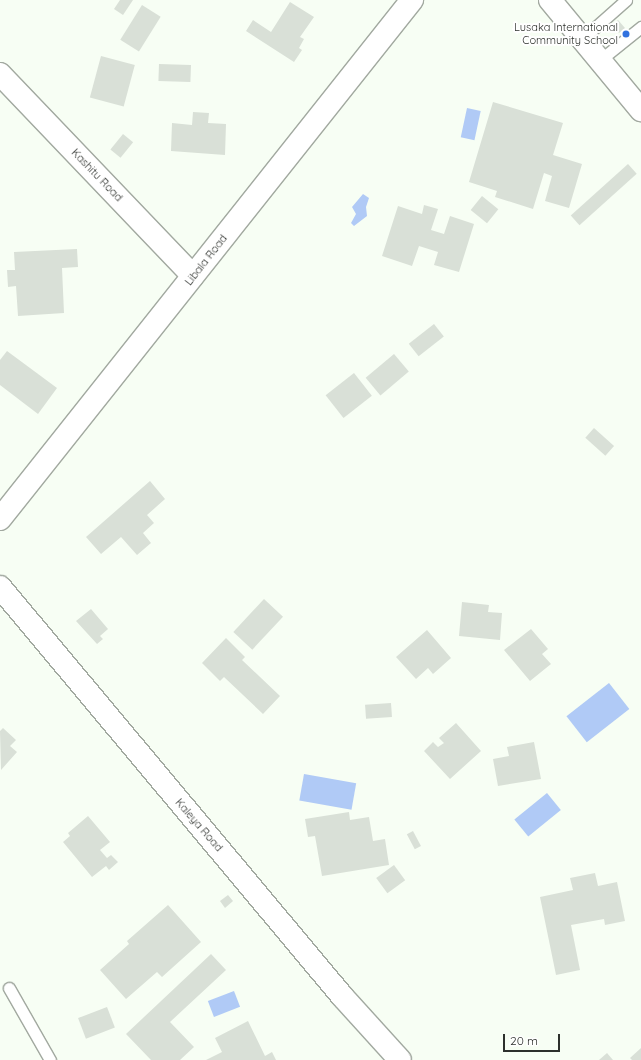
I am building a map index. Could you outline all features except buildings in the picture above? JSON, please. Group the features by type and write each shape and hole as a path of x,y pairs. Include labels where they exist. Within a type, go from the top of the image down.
{"street":[{"name":"Libala Road","path":"0,519 412,0"},
{"path":"550,0 641,110"},
{"name":"Kashitu Road","path":"0,74 193,276"},
{"name":"Kaleya Road","path":"0,587 342,996 400,1060"}],"lane":[{"path":"582,39 626,0"},
{"path":"600,60 641,27"},
{"path":"9,988 50,1060"}],"water":[{"path":"467,108 481,111 474,140 461,137"},
{"path":"363,194 369,198 366,207 367,216 354,226 351,223 356,214 352,207"},
{"path":"609,683 629,709 587,742 566,716"},
{"path":"304,774 356,783 352,810 299,801"},
{"path":"547,793 561,810 528,837 514,819"},
{"path":"234,991 240,1007 214,1017 208,1001"}],"place":[{"name":"Lusaka International Community School","path":"626,34"}]}
